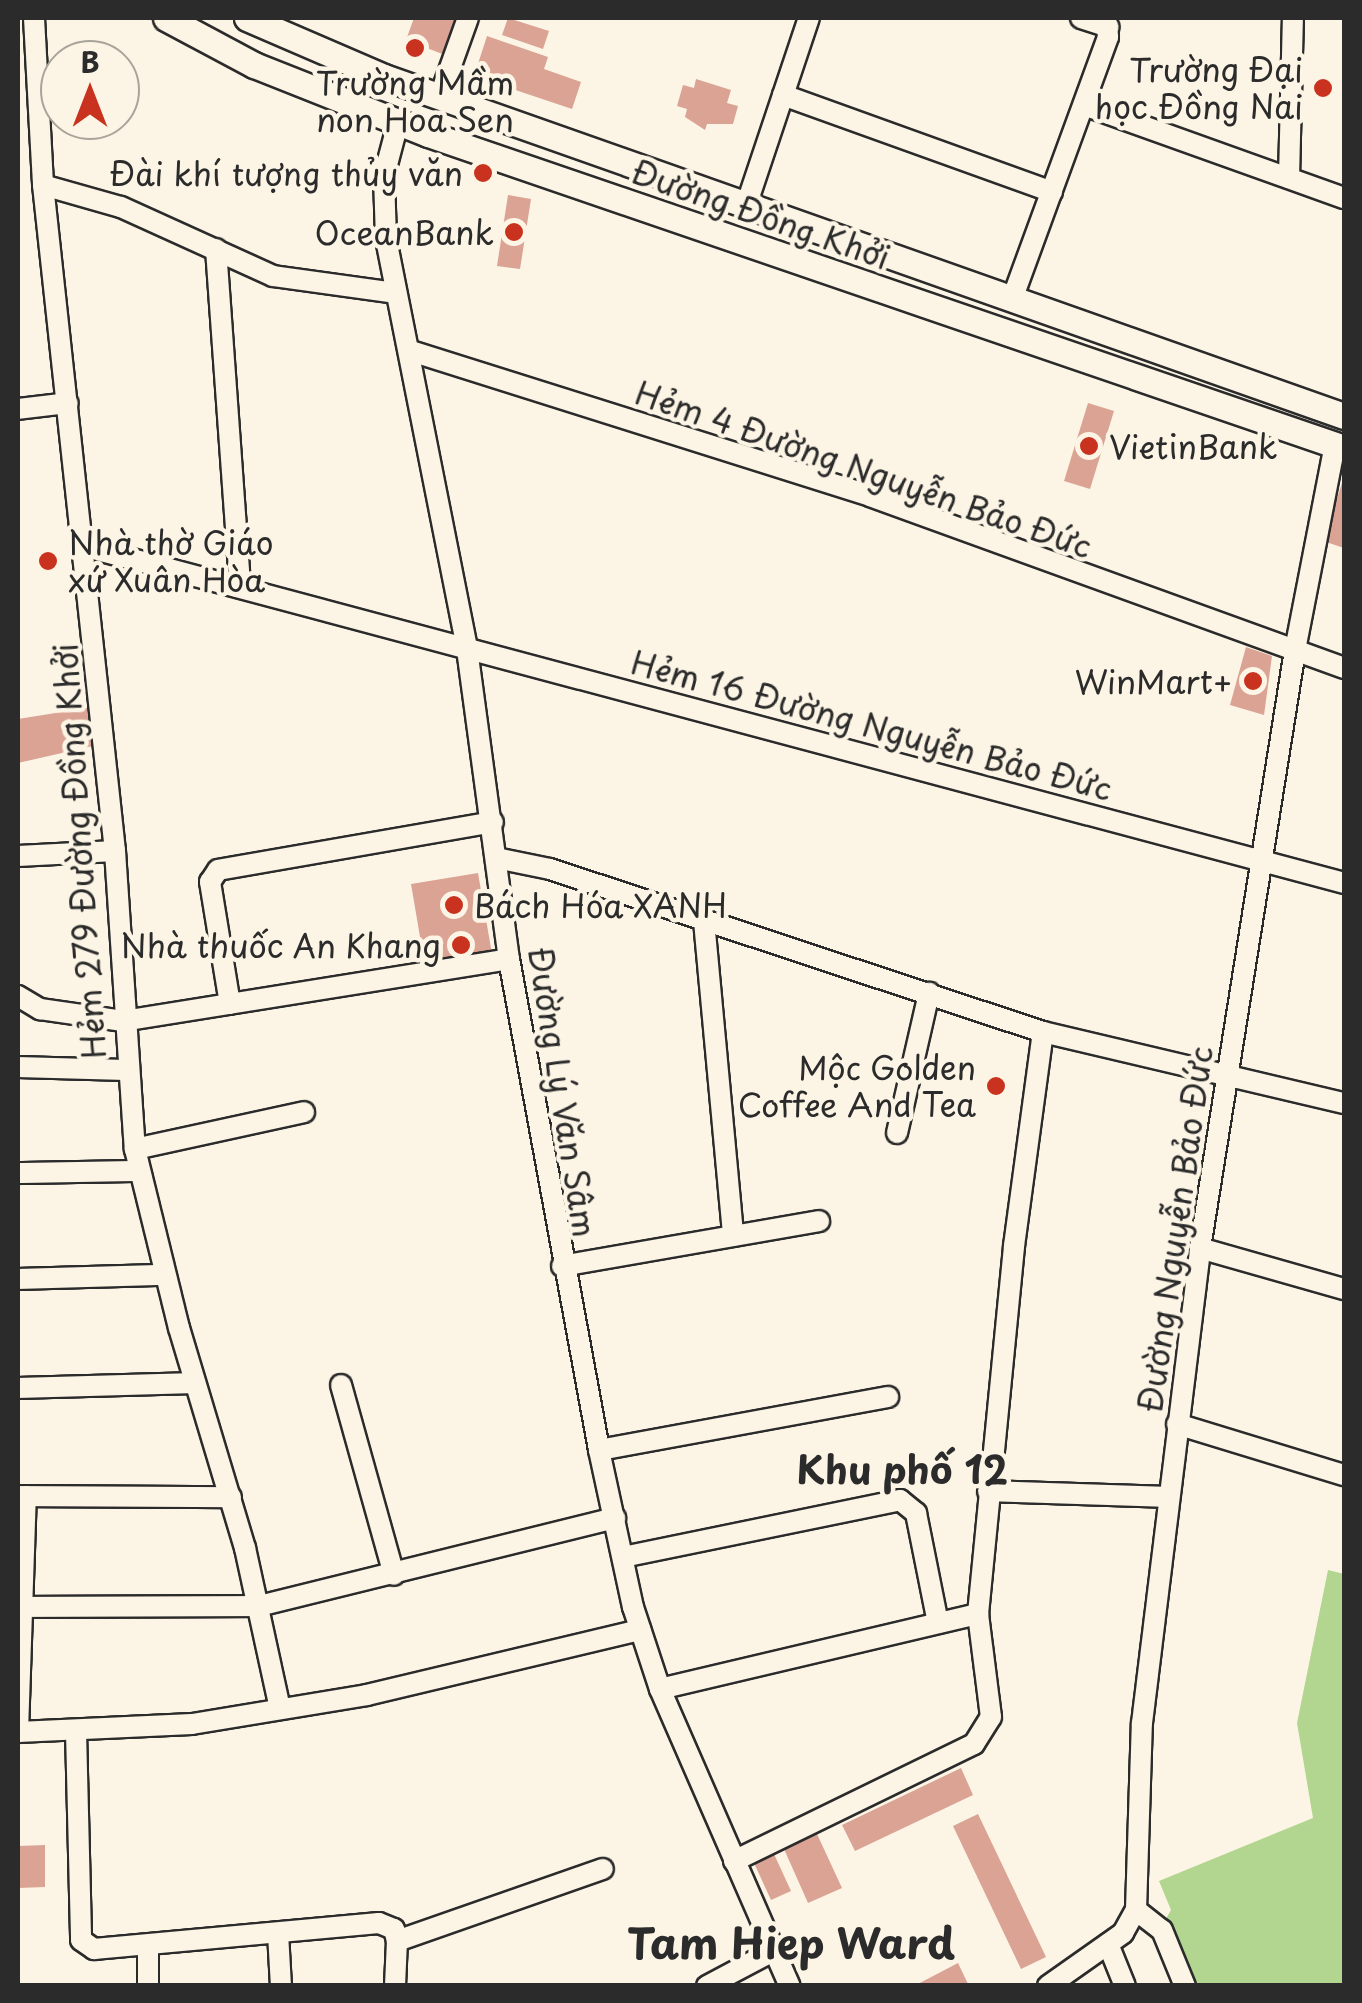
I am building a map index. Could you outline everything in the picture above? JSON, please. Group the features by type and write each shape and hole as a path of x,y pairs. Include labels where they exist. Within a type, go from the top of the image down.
{"main road":[{"name":"Đường Đồng Khởi","path":"166,18 254,65 428,134 1340,446"},
{"name":"Đường Đồng Khởi","path":"247,18 409,86 748,200 1343,415"},
{"path":"398,123 409,86"},
{"path":"428,134 440,96"},
{"path":"1340,446 1343,415"}],"street":[{"name":"Hẻm 279 Đường Đồng Khởi","path":"34,18 43,185 115,851 125,1070 138,1171 164,1275 231,1497 280,1708"},
{"path":"440,96 468,18"},
{"path":"748,200 809,18"},
{"path":"1014,294 1084,105 1107,22 1081,18"},
{"path":"1289,178 1293,18"},
{"path":"783,95 1052,192"},
{"path":"1084,105 1344,198"},
{"name":"Đường Lý Văn Sâm","path":"398,123 383,194 396,293 412,351 467,648 501,859 510,959 562,1266 599,1450 640,1630 660,1689 790,1986"},
{"path":"43,185 121,207 273,276 396,293"},
{"path":"216,249 240,587"},
{"name":"Hẻm 4 Đường Nguyễn Bảo Đức","path":"412,351 870,496 1344,668"},
{"path":"18,408 68,402"},
{"name":"Đường Nguyễn Bảo Đức","path":"1136,1910 1142,1722 1200,1248 1295,650 1340,446"},
{"name":"Hẻm 16 Đường Nguyễn Bảo Đức","path":"84,546 1344,883"},
{"path":"230,1004 210,882 218,870 493,822"},
{"path":"18,856 115,851"},
{"path":"501,859 1043,1032 1344,1103"},
{"path":"704,921 733,1236"},
{"path":"18,996 40,1009 122,1021 510,959"},
{"path":"897,1132 929,993"},
{"path":"734,1861 974,1744 991,1717 978,1614 988,1491 1043,1032"},
{"path":"18,1067 125,1070"},
{"path":"135,1149 304,1112"},
{"path":"18,1173 138,1171"},
{"path":"562,1266 819,1221"},
{"path":"1200,1248 1344,1289"},
{"path":"18,1279 164,1275"},
{"path":"18,1388 195,1383"},
{"path":"341,1385 394,1575"},
{"path":"599,1450 888,1397"},
{"path":"1177,1424 1344,1475"},
{"path":"988,1491 1168,1497"},
{"path":"231,1497 22,1496 18,1732 192,1724 436,1680 640,1630"},
{"path":"623,1557 900,1500 916,1513 938,1623"},
{"path":"19,1607 259,1606 615,1518"},
{"path":"660,1689 978,1614"},
{"path":"76,1731 82,1940 94,1949 148,1946 379,1923 394,1929 395,1986"},
{"path":"397,1941 603,1869"},
{"path":"1048,1986 1130,1927 1136,1910 1162,1930 1184,1986"},
{"path":"278,1933 281,1986"},
{"path":"1108,1944 1125,1986"},
{"path":"148,1946 148,1986"},
{"path":"706,1986 773,1951"}],"green space":[{"path":"1328,1570 1344,1574 1344,1985 1189,1985 1164,1922 1171,1910 1159,1881 1313,1818 1297,1723"}],"building":[{"path":"414,18 459,18 445,55 406,40"},
{"path":"508,18 549,31 543,49 502,35"},
{"path":"487,36 548,57 544,69 581,82 572,109 474,76"},
{"path":"696,79 731,90 727,103 738,106 733,124 707,124 705,130 685,117 687,109 677,106 683,85 694,88"},
{"name":"OceanBank","path":"508,195 531,199 520,269 497,266"},
{"name":"VietinBank","path":"1088,403 1114,411 1090,489 1064,481"},
{"path":"1344,477 1344,548 1323,541"},
{"name":"WinMart+","path":"1246,647 1272,656 1264,715 1230,705"},
{"path":"93,707 97,745 18,763 18,719"},
{"name":"Bách Hóa XANH","path":"478,873 492,954 425,966 411,884"},
{"path":"961,1768 973,1795 855,1851 842,1825"},
{"path":"978,1814 1046,1957 1021,1969 953,1826"},
{"path":"817,1834 842,1888 808,1903 784,1849"},
{"path":"45,1845 45,1887 18,1888 18,1846"},
{"path":"774,1854 791,1891 771,1900 754,1863"},
{"path":"958,1963 969,1986 914,1986"}],"place":[{"name":"Trường Mầm non Hoa Sen","path":"415,48"},
{"name":"Trường Đại học Đồng Nai","path":"1323,88"},
{"name":"Đài khí tượng thủy văn","path":"483,173"},
{"name":"OceanBank","path":"514,232"},
{"name":"VietinBank","path":"1089,446"},
{"name":"Nhà thờ Giáo xứ Xuân Hòa","path":"48,561"},
{"name":"WinMart+","path":"1253,681"},
{"name":"Bách Hóa XANH","path":"454,905"},
{"name":"Nhà thuốc An Khang","path":"461,945"},
{"name":"Mộc Golden Coffee And Tea","path":"996,1086"}],"district":[{"name":"Khu phố 12","path":"902,1469"},
{"name":"Tam Hiep Ward","path":"791,1942"}]}
